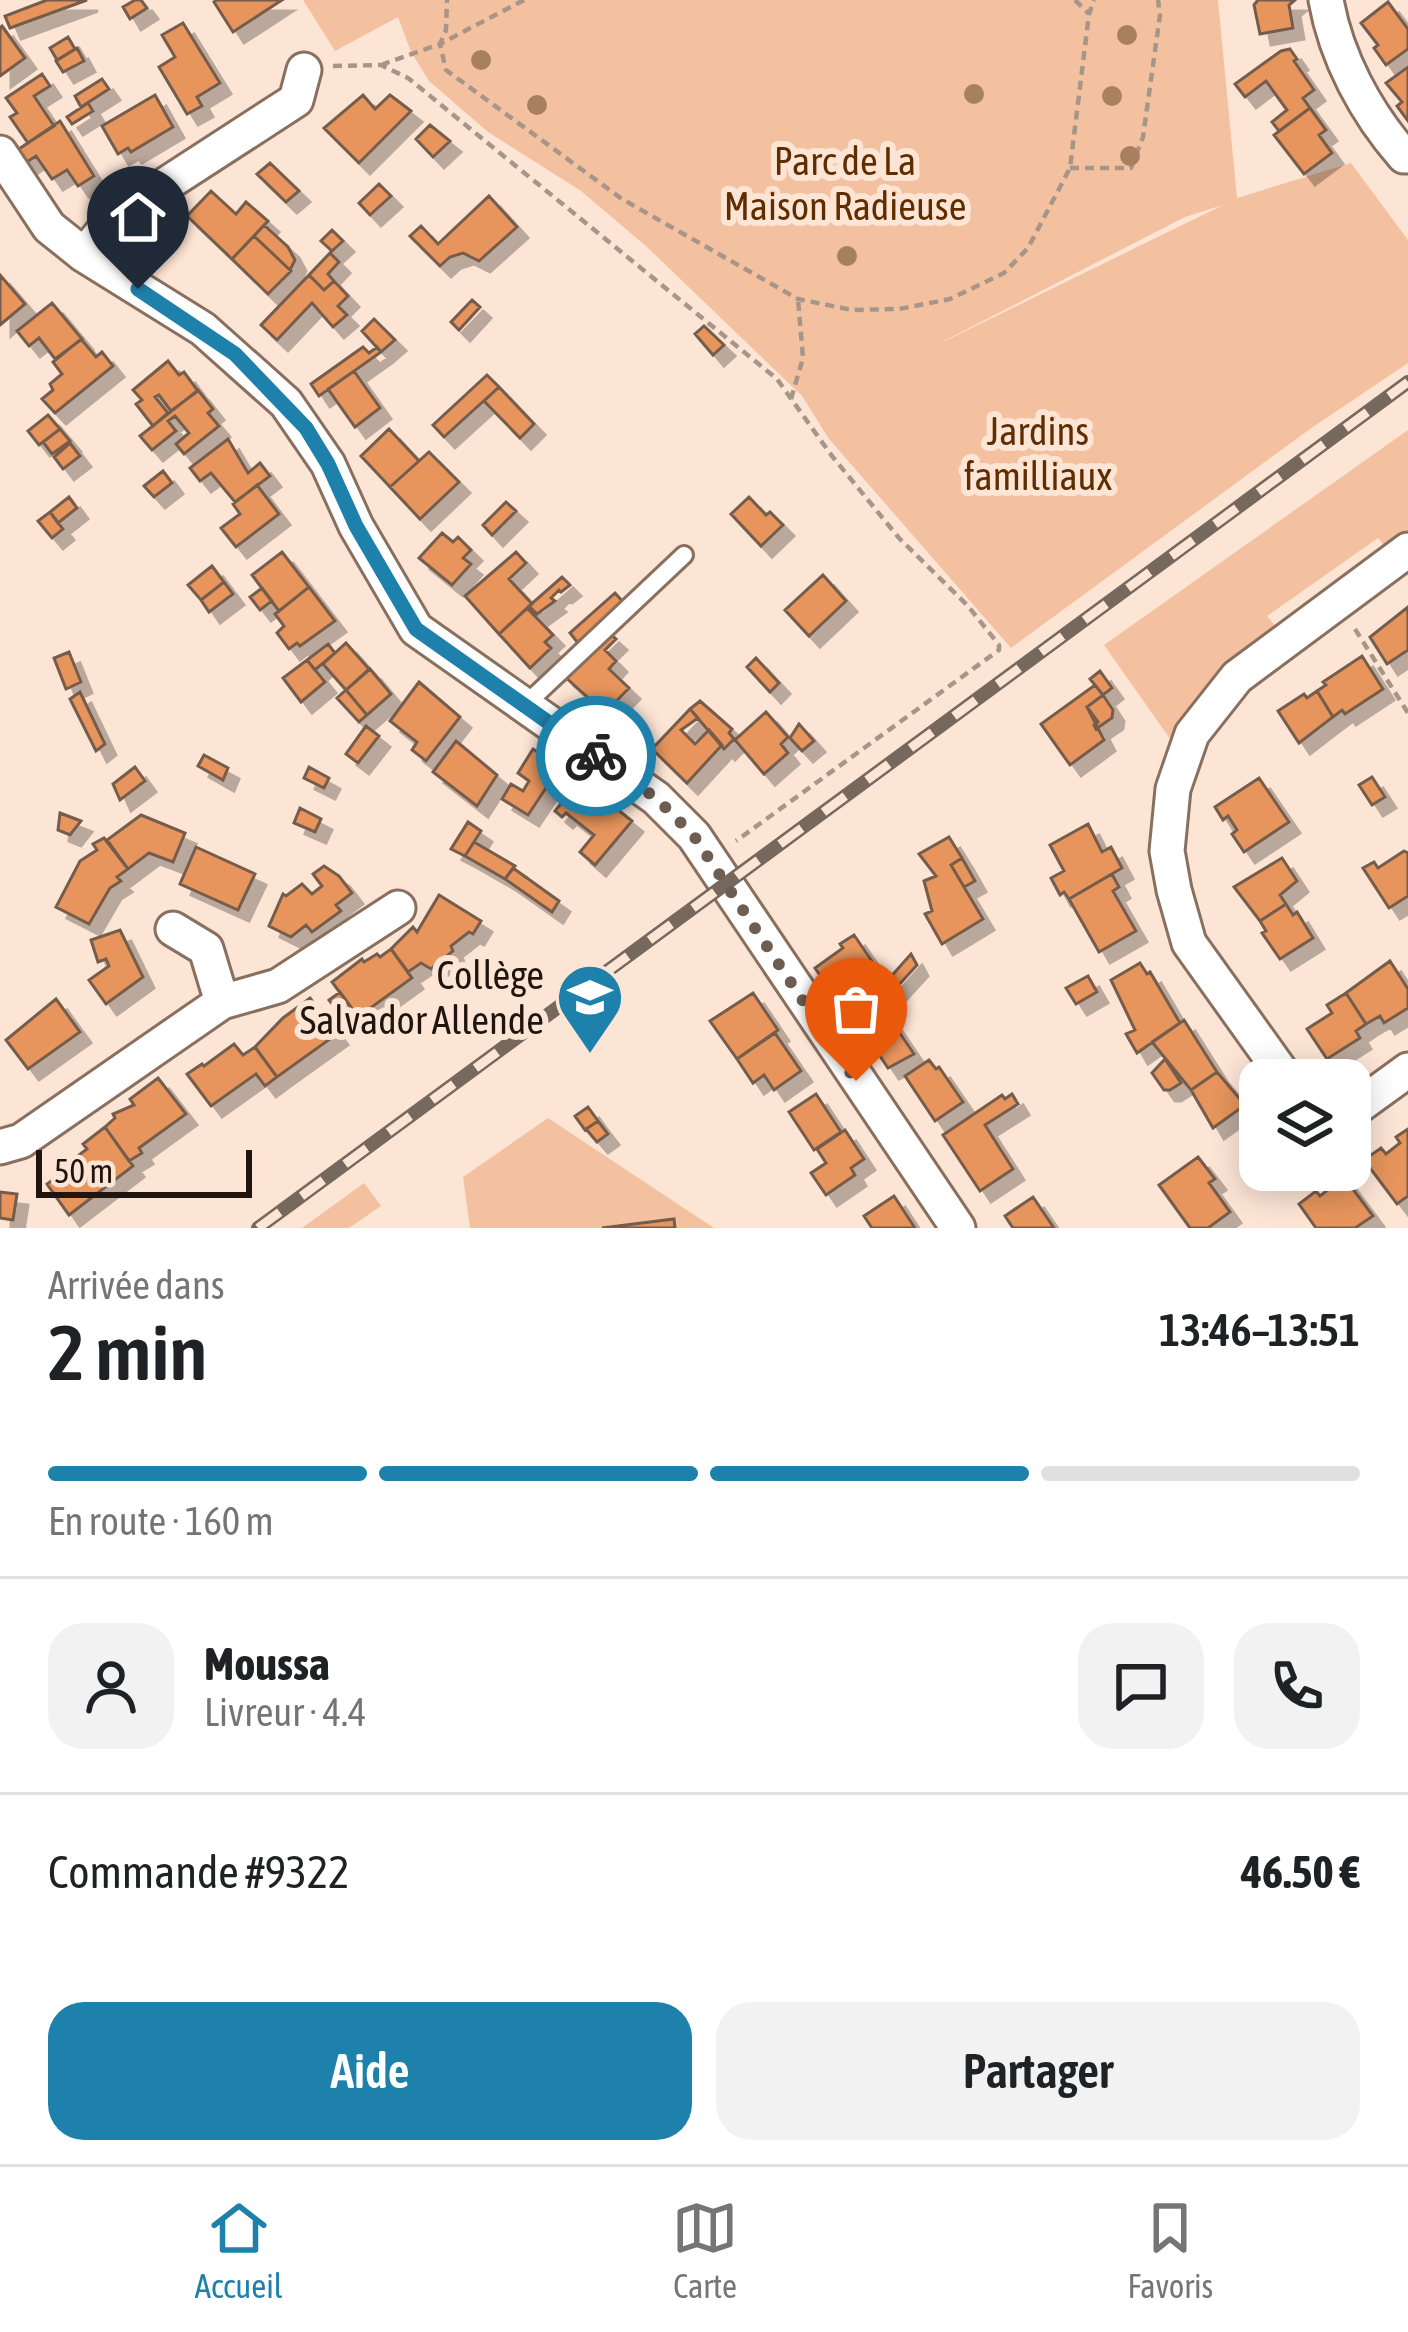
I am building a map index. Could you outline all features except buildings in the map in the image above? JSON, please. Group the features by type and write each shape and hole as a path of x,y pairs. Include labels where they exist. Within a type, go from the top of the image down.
{"street":[{"path":"1326,0 1332,33 1376,125 1408,156"},
{"path":"84,255 114,218 296,100 304,70"},
{"path":"0,153 49,226 84,255 203,329 286,403 328,464 356,526 416,629 656,798 719,870 958,1228"},
{"path":"1272,1059 1190,943 1168,851 1173,789 1192,734 1237,677 1408,550"},
{"path":"0,1148 21,1141 222,1002 278,986 398,908"},
{"path":"173,929 206,949 222,1002"},
{"path":"1371,1097 1408,1070"}],"lane":[{"path":"524,706 684,555"}],"path":[{"path":"446,0 448,12 440,44 446,70 622,199 798,299 852,310 899,309 950,299 1004,273 1028,248 1070,168 1094,0"},
{"path":"380,65 440,44 524,0"},
{"path":"1075,0 1089,14"},
{"path":"1070,168 1131,168 1143,137 1160,15 1158,0"},
{"path":"304,70 355,63 380,65 408,78 777,379 899,538 968,606 999,645 999,650 719,870"},
{"path":"791,399 802,358 798,299"},
{"path":"1339,605 1408,713"}],"green space":[{"path":"303,0 1218,0 1237,198 1351,163 1408,240 1408,363 1011,648 829,439 802,396 647,247 581,191 488,132 429,81 398,17 335,51","holes":["1223,205 942,342 1185,217"]},
{"path":"1408,430 1408,533 1386,548 1378,538 1267,616 1277,628 1175,746 1104,645"},
{"path":"548,1118 714,1228 675,1228 673,1219 602,1228 470,1228 463,1177"},
{"path":"364,1183 381,1206 349,1228 302,1228"}],"railway":[{"path":"258,1228 1408,382"}],"way so far":[{"path":"596,756 656,798 694,836 856,1081"}],"place":[{"name":"Collège Salvador Allende","path":"590,1056"}],"route":[{"path":"138,289 203,329 286,403 328,464 356,526 416,629 596,756"}],"park label":[{"name":"Parc de La Maison Radieuse","path":"845,184"},
{"name":"Jardins familliaux","path":"1038,454"}]}
